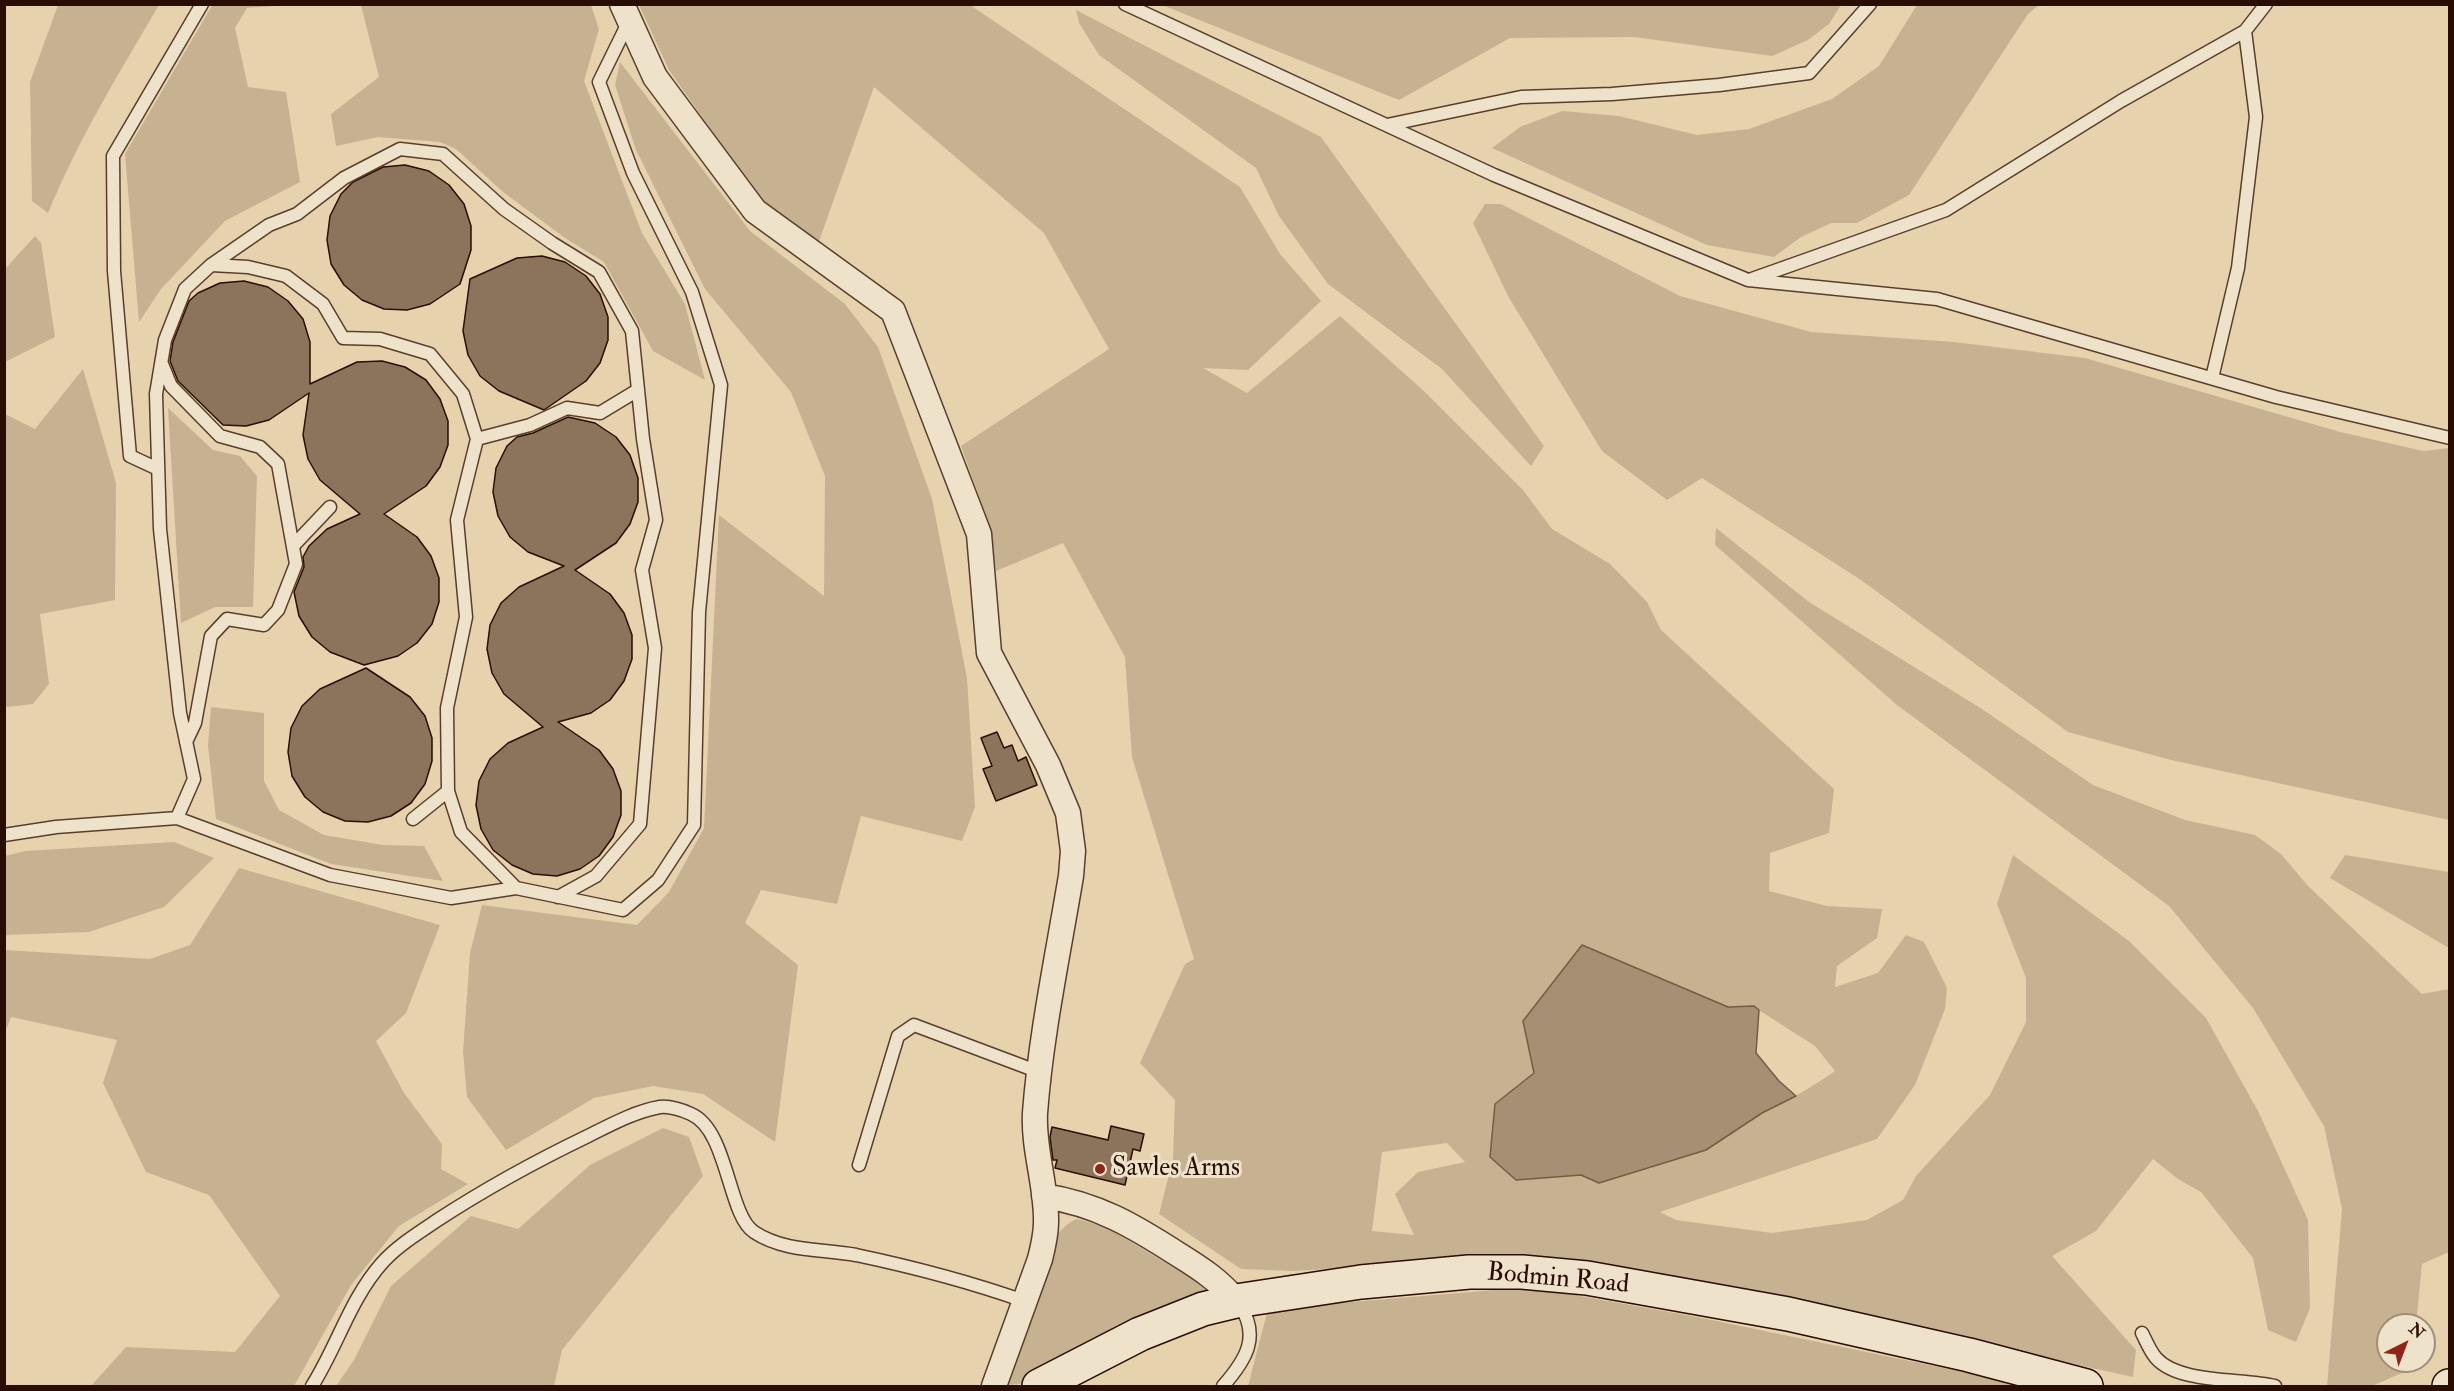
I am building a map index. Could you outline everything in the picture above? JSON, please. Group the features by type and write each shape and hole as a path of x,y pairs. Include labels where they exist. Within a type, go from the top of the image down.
{"main road":[{"name":"Bodmin Road","path":"1039,1386 1140,1334 1193,1313 1236,1300 1311,1288 1428,1275 1522,1272 1556,1274 1674,1292 1788,1314 1969,1355 2086,1386"}],"street":[{"path":"625,13 655,77 755,211 893,311 979,534 989,653 1048,765 1068,813 1072,832 1071,876 1039,1072 1035,1115 1035,1139 1044,1196 1045,1238 1040,1259 994,1386"},
{"path":"1044,1196 1088,1205 1133,1226 1206,1272 1236,1300"}],"lane":[{"path":"158,469 130,456 114,271 113,156 202,4"},
{"path":"1125,4 1494,175 1748,280 1937,299 2276,397 2450,438"},
{"path":"1387,125 1521,97 1624,93 1719,85 1809,73 1870,4"},
{"path":"1748,280 1946,210 2121,100 2245,31 2265,4"},
{"path":"4,835 56,827 177,818 330,875 451,898 516,888 623,910 658,880 693,825 699,612 721,384 692,292 633,173 599,82 625,13"},
{"path":"2212,378 2238,268 2256,117 2245,31"},
{"path":"177,818 194,779 180,713 160,530 156,394 165,340 185,289 211,265 269,225 297,214 344,178 400,149 443,154 504,209 552,243 599,272 632,331 643,439 656,520 642,570 655,648 640,824 596,876 558,897"},
{"path":"211,265 248,267 286,276 323,304 343,338 380,339 430,354 464,394 477,439 457,520 466,617 447,708 448,791 461,832 516,888"},
{"path":"161,363 171,386 220,436 260,447 278,464 296,564 278,610 264,625 227,619 211,636 195,723 186,742"},
{"path":"477,439 530,425 567,408 600,413 638,390"},
{"path":"293,546 330,507"},
{"path":"413,819 448,791"},
{"path":"859,1165 898,1036 914,1025 1039,1072"},
{"path":"312,1386 365,1284 382,1262 405,1242 459,1206 538,1160 608,1126 661,1107 677,1108 693,1114 704,1123 722,1158 744,1220 753,1232 771,1240 810,1251 853,1255 886,1262 992,1290 1024,1301"},
{"path":"1223,1386 1237,1370 1251,1337 1247,1315 1236,1300"},
{"path":"2142,1333 2156,1358 2170,1368 2194,1375 2275,1386"}],"shaded area":[{"path":"213,4 289,5 247,8 235,28 248,87 286,92 300,182 225,221 161,289 139,322 125,154"},
{"path":"58,5 159,5 86,133 48,213 32,201 30,82"},
{"path":"361,5 591,5 599,29 584,81 642,233 685,304 705,380 653,351 604,262 565,238 503,192 456,149 440,142 378,137 336,146 331,114 379,77"},
{"path":"639,5 970,5 1240,187 1280,254 1321,301 1248,370 1203,368 1247,393 1340,316 1425,392 1523,490 1552,529 1610,564 1647,602 1661,630 1834,789 1829,833 1770,853 1769,891 1827,906 1882,909 1877,938 1837,966 1835,987 1878,973 1906,935 1924,942 1947,988 1945,1009 1915,1085 1877,1139 1660,1212 1676,1220 1772,1233 1867,1220 1903,1200 1916,1176 1990,1095 2026,1022 2026,978 1997,904 2013,855 2129,941 2206,1018 2258,1111 2308,1220 2310,1308 2296,1342 2268,1330 2253,1258 2201,1192 2178,1179 2153,1159 2096,1231 2052,1256 2136,1350 2133,1377 1763,1296 1428,1263 1294,1271 1241,1269 1159,1214 1173,1159 1175,1100 1140,1063 1185,964 1194,959 1132,757 1125,657 1063,543 996,571 990,527 961,446 1109,349 1044,233 874,87 819,241 761,201 669,70","holes":["1582,945 1728,1007 1754,1007 1815,1046 1835,1071 1809,1088 1751,1119 1599,1183 1582,1175 1516,1180 1495,1104 1534,1073 1523,1021","1447,1143 1465,1162 1418,1172 1395,1194 1414,1235 1372,1231 1382,1152"]},
{"path":"1162,5 1841,5 1829,24 1808,40 1772,56 1634,37 1510,38 1399,100"},
{"path":"1917,5 2039,5 2028,14 1909,195 1857,223 1831,223 1801,237 1774,257 1707,245 1492,148 1520,127 1562,111 1619,116 1697,135 1749,129 1832,99 1879,66"},
{"path":"1076,10 1321,137 1544,446 1531,466 1442,369 1328,284 1279,216 1256,168 1099,55 1079,23"},
{"path":"620,62 750,231 845,304 878,347 932,499 967,678 975,807 962,841 861,816 837,904 761,890 745,923 798,965 775,1142 703,1094 653,1086 594,1098 506,1150 467,1097 463,1052 470,953 482,905 637,925 669,892 704,828 719,515 824,596 825,476 791,392 705,289 636,150 615,85"},
{"path":"1485,204 1501,204 1680,296 1811,332 1954,342 2085,358 2340,432 2423,451 2449,448 2449,820 2171,760 2068,732 1861,580 1702,478 1667,500 1602,451 1508,296 1473,223"},
{"path":"35,236 41,243 55,337 5,362 5,269"},
{"path":"83,369 116,483 115,600 40,614 49,684 33,704 7,707 4,702 5,414 35,429"},
{"path":"168,408 213,450 240,456 257,476 253,607 215,607 181,623"},
{"path":"1716,528 1809,602 1982,709 2093,785 2185,820 2255,835 2281,854 2308,886 2422,994 2449,989 2449,1252 2422,1264 2417,1313 2376,1313 2376,1373 2402,1373 2372,1386 2327,1386 2342,1209 2324,1126 2253,1008 2169,906 1897,705 1715,545"},
{"path":"211,707 264,713 264,781 279,810 324,835 383,845 424,846 443,881 331,864 216,819 208,745"},
{"path":"174,842 214,858 164,907 89,932 5,935 5,856 25,851"},
{"path":"2345,855 2449,872 2449,948 2330,878"},
{"path":"239,868 440,925 406,1013 376,1041 404,1093 442,1144 441,1169 468,1184 399,1226 351,1285 294,1386 91,1386 126,1347 235,1352 280,1296 209,1195 146,1172 103,1083 117,1040 11,1017 5,1032 5,950 150,959 190,945"},
{"path":"1582,945 1728,1007 1754,1006 1759,1010 1756,1053 1779,1081 1796,1096 1762,1113 1706,1150 1599,1183 1581,1175 1516,1180 1490,1157 1495,1104 1534,1073 1523,1021"},
{"path":"663,1128 689,1137 703,1176 562,1350 554,1386 336,1386 354,1360 391,1286 471,1216 518,1229 590,1165"},
{"path":"1077,1219 1106,1227 1196,1281 1205,1290 1204,1294 1020,1384 994,1386 1026,1293 1038,1268 1050,1245 1063,1228"},
{"path":"1530,1287 1697,1317 2031,1386 1248,1386 1268,1309"}],"building":[{"path":"405,165 429,171 449,185 464,204 471,226 471,250 460,284 430,304 407,310 384,309 362,300 344,285 331,264 327,240 330,216 341,194 353,182 383,167"},
{"path":"542,256 565,262 586,276 600,294 608,317 608,340 600,363 586,381 544,410 499,391 480,376 468,355 463,331 470,279 517,258"},
{"path":"244,281 268,287 288,301 303,319 310,342 310,384 357,362 382,361 405,367 426,380 440,399 448,421 448,445 440,467 426,486 384,514 417,537 431,556 439,578 439,602 432,624 417,643 398,656 364,665 330,652 312,637 299,616 294,592 304,567 303,557 309,546 327,529 360,514 320,480 308,459 303,435 309,393 269,420 246,426 223,425 178,381 170,361 173,342 189,301 198,293 220,283"},
{"path":"568,417 595,423 616,437 630,455 638,478 638,502 630,524 616,543 575,570 610,594 624,613 632,635 632,659 624,681 610,700 591,713 558,722 599,750 613,769 621,791 621,815 613,837 599,856 580,869 557,876 533,874 512,865 493,850 481,829 476,805 479,781 490,759 508,743 543,727 504,694 492,673 487,649 490,625 501,603 519,587 564,566 528,552 510,537 498,516 493,492 496,468 507,446 517,437 533,433"},
{"path":"366,668 410,697 425,716 432,738 432,761 425,784 411,803 391,816 368,822 345,821 323,812 305,797 292,776 288,752 291,728 302,706 320,689"},
{"path":"997,732 1004,748 1012,745 1018,761 1026,757 1037,785 996,801 983,769 992,766 981,738"},
{"path":"1111,1126 1144,1134 1140,1151 1133,1149 1125,1185 1055,1168 1057,1160 1053,1160 1050,1137 1052,1127 1108,1140"}],"place":[{"name":"Sawles Arms","path":"1100,1169"}]}
